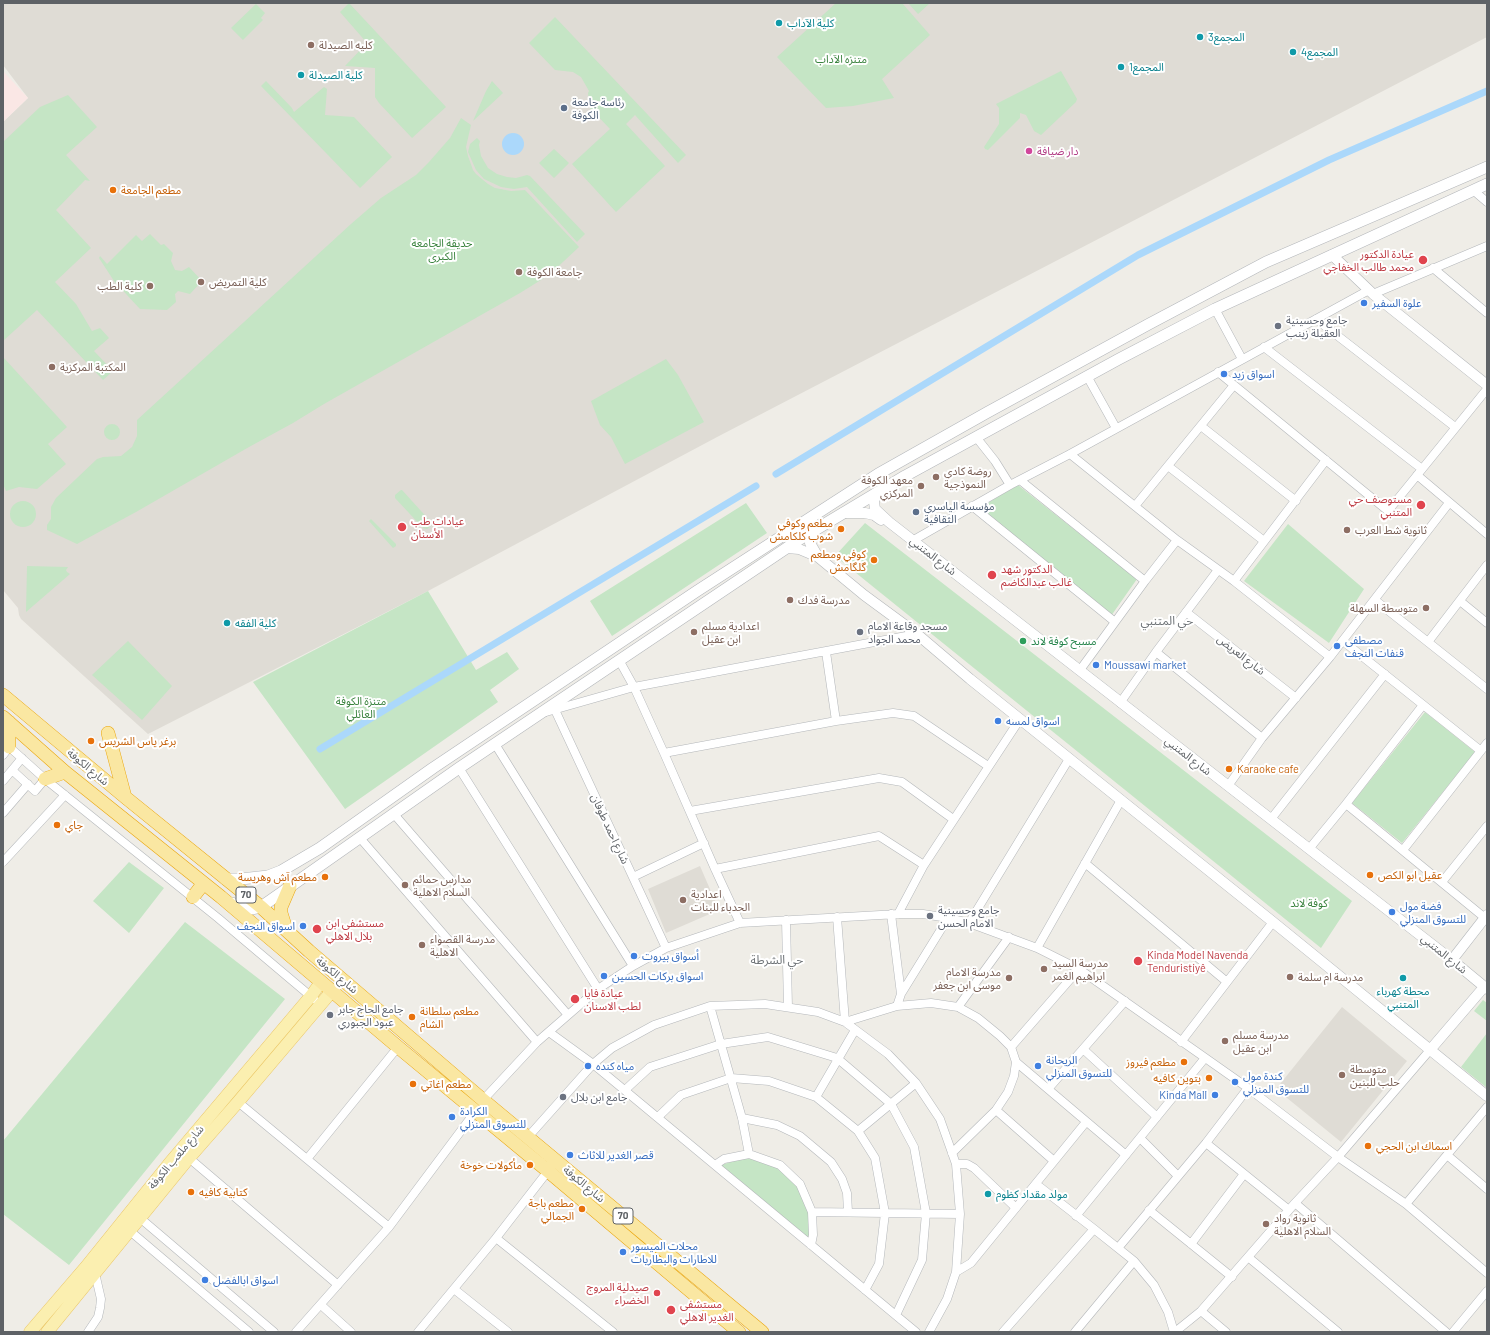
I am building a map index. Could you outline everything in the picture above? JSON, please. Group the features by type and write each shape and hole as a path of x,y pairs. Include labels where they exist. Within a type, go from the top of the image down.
{"highway":[{"name":"شارع الكوفة","path":"3,695 125,797 261,907 309,951 484,1100 762,1332"},
{"name":"شارع الكوفة","path":"6,720 65,772 203,884 221,896 475,1112 548,1171 739,1332"},
{"path":"5,748 6,720"},
{"path":"21,734 29,729 33,720"},
{"path":"108,733 125,797"},
{"path":"47,757 51,746 60,743"},
{"path":"46,779 65,772"},
{"path":"192,897 203,884"},
{"path":"286,929 281,913 281,907 290,886"},
{"path":"302,966 302,958 309,951"},
{"path":"672,1275 686,1281 699,1290 702,1286 699,1278"},
{"path":"717,1313 713,1307 718,1301 732,1311 740,1313"}],"main road":[{"path":"225,878 241,879 268,876 280,872 301,860 433,768 697,591 878,474 1034,386 1266,262 1487,167"},
{"path":"221,896 243,908 251,909 261,907 360,838 393,813 812,531 976,437 1218,308 1487,184"},
{"path":"1216,289 1212,293 1211,299 1218,308"},
{"path":"1193,301 1201,305 1203,310 1202,316"},
{"path":"588,665 587,670 589,674 597,676"},
{"path":"301,860 299,863 299,870 304,874 309,874"},
{"name":"شارع ملعب الكوفة","path":"30,1332 173,1169 321,982"},
{"name":"شارع ملعب الكوفة","path":"173,1169 189,1158 332,991"},
{"name":"شارع ملعب الكوفة","path":"47,1332 140,1218 158,1187"}],"street":[{"path":"1473,190 1487,202"},
{"path":"912,541 1010,484 1070,454 1316,319 1371,292 1487,246"},
{"path":"1332,255 1371,292 1487,385"},
{"path":"1433,268 1487,314"},
{"path":"1218,308 1242,359"},
{"path":"1316,319 1455,427"},
{"path":"1264,347 1420,472 1449,503 1487,534"},
{"path":"1218,372 1388,511 1487,389"},
{"path":"1088,376 1116,428"},
{"path":"1135,506 1234,385"},
{"path":"1201,426 1296,501"},
{"path":"976,437 995,461 1010,484"},
{"path":"1070,454 1178,540 1234,581 1330,657"},
{"path":"1234,581 1326,460"},
{"path":"1168,466 1264,541"},
{"path":"1020,480 1145,581"},
{"name":"شارع المتنبي","path":"876,494 874,502 875,509 912,541 1080,670 1120,703 1271,819 1486,988"},
{"path":"1228,786 1262,738 1343,641 1449,503"},
{"path":"972,506 1115,622"},
{"name":"شارع المتنبي","path":"843,513 865,513 889,522"},
{"path":"812,531 810,543 818,556 864,595 917,634 1069,759 1274,922 1487,1096"},
{"path":"1080,670 1145,581 1178,540"},
{"path":"787,548 818,556"},
{"path":"1428,642 1487,565"},
{"path":"1120,703 1156,652 1218,570"},
{"path":"1375,600 1487,689"},
{"path":"1460,601 1487,623"},
{"name":"شارع العريض","path":"1186,612 1296,698"},
{"path":"542,713 634,687 917,634"},
{"path":"1343,641 1481,751"},
{"path":"826,652 836,721"},
{"path":"1156,652 1262,738"},
{"path":"619,660 634,687 740,923"},
{"path":"1271,819 1385,674"},
{"path":"1309,849 1423,705"},
{"name":"شارع احمد طوفان","path":"555,710 666,948"},
{"path":"664,753 836,721 893,713 914,716 988,766"},
{"path":"901,994 894,914 953,820 1020,719"},
{"path":"1403,850 1487,743"},
{"path":"495,744 633,966"},
{"path":"5,748 22,758 65,795 192,897 320,1005"},
{"path":"3,781 22,758"},
{"path":"969,923 1069,759"},
{"path":"459,768 598,989"},
{"path":"12,770 35,791 46,779"},
{"path":"690,811 879,778 902,782 953,820"},
{"path":"3,813 28,784"},
{"path":"3,862 65,795"},
{"path":"1037,948 1121,800"},
{"path":"1346,804 1486,916 1452,960"},
{"path":"393,813 568,1015"},
{"path":"1442,882 1487,826"},
{"path":"715,869 879,836 924,865"},
{"path":"360,838 537,1042"},
{"path":"633,877 704,843"},
{"path":"1085,863 1227,982"},
{"path":"484,1100 537,1042 598,989 633,966 666,948 740,923 894,914 922,914 948,918 969,923 1009,937 1037,948 1079,969 1248,1088 1338,1157 1406,1204 1487,1273"},
{"path":"837,917 845,1022"},
{"path":"897,1006 901,994 948,918"},
{"path":"786,920 788,1007"},
{"path":"1181,1042 1274,922"},
{"path":"958,1007 1009,937"},
{"path":"1011,1048 1079,969"},
{"path":"1036,1184 1134,1261 1154,1285 1168,1312 1174,1332 1201,1311 1232,1277 1295,1203 1338,1157 1430,1050 1486,988"},
{"path":"1048,1089 1125,1001"},
{"path":"845,1022 897,1006 932,1002 958,1007 978,1018 1000,1036 1011,1048 1016,1062 1014,1076 1008,1092 996,1110 952,1153"},
{"path":"528,1137 593,1064 612,1048 654,1025 710,1006 765,1004 818,1012 845,1022 888,1054 916,1083 940,1119 956,1164 960,1214 956,1272 947,1299 930,1332"},
{"path":"710,1006 742,1118 748,1154"},
{"path":"816,1097 837,1058 855,1030"},
{"path":"549,1032 593,1064 625,1090 916,1332"},
{"path":"625,1090 650,1067 721,1044 768,1037 837,1058 891,1104 914,1147 926,1213 922,1260 896,1315"},
{"path":"307,1159 398,1047"},
{"path":"1083,1049 1157,1117"},
{"path":"1076,1216 1205,1058"},
{"path":"1016,1062 1126,1155"},
{"path":"658,1117 682,1095 731,1078 769,1081 816,1097 858,1131 875,1158 885,1213 879,1264 866,1290"},
{"path":"858,1131 916,1083"},
{"path":"1118,1248 1206,1143 1248,1088"},
{"path":"238,1102 389,1227"},
{"path":"1406,1204 1487,1107"},
{"path":"996,1110 1054,1161"},
{"path":"296,1332 389,1227 475,1112"},
{"path":"742,1118 777,1125 800,1136 831,1162 842,1179 847,1193 848,1212"},
{"path":"956,1272 971,1263 1086,1122"},
{"path":"1140,1138 1178,1176"},
{"path":"1206,1143 1289,1210"},
{"path":"715,1165 724,1159 748,1154 780,1165 800,1184 812,1212 813,1235 811,1245"},
{"path":"1447,1155 1487,1189"},
{"path":"189,1158 338,1285"},
{"path":"956,1164 967,1164 974,1168 1016,1208"},
{"path":"418,1332 496,1238 548,1171"},
{"path":"1191,1244 1244,1174"},
{"path":"1295,1203 1446,1332"},
{"path":"1149,1210 1232,1277"},
{"path":"812,1212 960,1214"},
{"path":"140,1218 274,1332"},
{"path":"1003,1332 1094,1229"},
{"path":"130,1231 249,1332"},
{"path":"496,1238 613,1332"},
{"path":"1248,1257 1338,1332"},
{"path":"1075,1332 1134,1261"},
{"path":"88,1332 98,1317 100,1308 101,1299 95,1273"},
{"path":"454,1289 508,1332"},
{"path":"1452,1332 1487,1291"},
{"path":"321,1305 351,1332"},
{"path":"1201,1311 1226,1332"}],"shaded area":[{"name":"جامعة الكوفة","path":"3,3 1487,3 1487,37 719,436 428,591 148,734 21,619 18,608 3,590 3,122 28,98 3,65"},
{"path":"3,71 28,98 3,122"},
{"name":"اعدادية الحدباء للبنات","path":"700,866 719,910 666,933 648,889"},
{"name":"متوسطة حلب للبنين","path":"1342,1007 1407,1061 1341,1142 1276,1089"}],"green space":[{"path":"349,3 446,107 412,138 375,97 375,68 345,66 367,43 340,12"},
{"name":"متنزه الآداب","path":"836,3 902,3 930,35 882,79 894,98 853,106 826,108 777,57"},
{"path":"908,3 930,3 918,14"},
{"path":"256,4 265,13 261,18 263,20 243,40 231,28"},
{"path":"555,17 686,155 678,163 635,115 626,124 665,166 616,212 572,164 610,129 590,108 589,91 581,77 573,72 555,70 529,43"},
{"path":"1061,71 1077,99 1076,102 1041,135 1034,131 1026,115 1020,113 1020,118 988,150 985,149 984,147 999,124 999,108 996,104"},
{"path":"266,81 294,112 324,87 327,89 325,115 354,117 392,157 360,188 261,86"},
{"path":"492,81 503,93 473,121 486,91"},
{"path":"68,95 97,127 66,155 90,181 85,180 56,210 91,248 55,282 76,304 92,331 100,328 109,338 94,351 113,371 103,380 37,310 3,341 3,142 40,107"},
{"name":"حديقة الجامعة الكبرى","path":"461,118 471,125 466,147 473,170 476,174 495,188 511,191 525,190 579,247 549,275 520,293 136,512 77,544 47,530 47,525 51,519 51,507 56,498 97,459 103,457 121,456 132,447 137,436 137,420 351,224 381,198 416,175 450,138"},
{"path":"477,138 480,141 479,145 481,156 488,168 497,174 507,177 516,178 527,175 530,176 585,234 577,242 527,187 514,189 501,187 484,179 476,170 468,152 470,144"},
{"path":"554,149 569,163 554,178 539,163"},
{"path":"150,234 161,245 164,244 173,253 171,261 175,270 182,271 189,267 202,281 190,294 178,291 175,294 176,302 167,310 140,309 114,281 99,258 100,256 107,264 136,235 142,241"},
{"path":"3,357 67,427 48,444 66,464 37,489 19,487 6,491 3,484"},
{"path":"666,359 678,375 704,422 625,464 611,437 600,425 591,401"},
{"path":"112,424 119,429 120,432 115,439 112,440 105,435 104,432 109,425"},
{"path":"1018,485 1137,579 1111,616 979,508"},
{"path":"401,490 431,522 431,526 427,529 423,528 395,498 395,495"},
{"path":"23,501 32,505 36,514 32,523 23,527 14,523 10,514 14,505"},
{"path":"746,503 767,533 612,636 590,601"},
{"path":"371,519 396,544 396,546 393,548 369,521"},
{"name":"كوفة لاند","path":"865,523 1352,901 1321,948 835,556"},
{"path":"1288,524 1364,589 1329,643 1244,581"},
{"path":"27,566 68,567 66,570 70,574 26,612"},
{"name":"متنزة الكوفة العائلي","path":"428,591 476,670 507,652 519,669 490,690 498,702 345,809 253,682"},
{"path":"128,641 172,686 142,720 92,675"},
{"path":"1425,712 1475,752 1402,843 1352,803"},
{"path":"129,862 164,888 129,933 93,901"},
{"path":"185,922 285,999 69,1265 3,1214 3,1141"},
{"path":"1483,1000 1487,1003 1487,1021 1474,1011"},
{"path":"1487,1033 1487,1088 1461,1067"},
{"path":"750,1158 780,1169 797,1186 809,1213 809,1241 718,1166 740,1159"}],"water":[{"path":"513,133 521,136 524,144 521,152 513,155 505,152 502,144 505,136"}],"waterway":[{"path":"776,474 1138,255 1329,160 1487,91"},
{"path":"320,749 756,486"}],"place":[{"name":"كلية الآداب","path":"779,23"},
{"name":"المجمع3","path":"1200,37"},
{"name":"كليه الصيدلة","path":"311,45"},
{"name":"المجمع4","path":"1293,52"},
{"name":"المجمع1","path":"1121,67"},
{"name":"كلية الصيدلة","path":"301,75"},
{"name":"رئاسة جامعة الكوفة","path":"564,108"},
{"name":"دار ضيافة","path":"1029,151"},
{"name":"مطعم الجامعة","path":"113,190"},
{"name":"عيادة الدكتور محمد طالب الخفاجي","path":"1423,260"},
{"name":"جامعة الكوفة","path":"519,272"},
{"name":"كلية التمريض","path":"201,282"},
{"name":"كلية الطب","path":"150,286"},
{"name":"علوة السفير","path":"1364,303"},
{"name":"جامع وحسينية العقيلة زينب","path":"1278,326"},
{"name":"المكتبة المركزية","path":"52,367"},
{"name":"اسواق زيد","path":"1224,374"},
{"name":"روضة كادي النموذجية","path":"936,477"},
{"name":"معهد الكوفة المركزي","path":"921,486"},
{"name":"مستوصف حي المتنبي","path":"1421,505"},
{"name":"مؤسسة الياسري الثقافية","path":"916,512"},
{"name":"عيادات طب الأسنان","path":"402,527"},
{"name":"مطعم وكوفي شوب كلكامش","path":"841,529"},
{"name":"ثانوية شط العرب","path":"1347,530"},
{"name":"كوفي ومطعم گلگامش","path":"874,560"},
{"name":"الدكتور شهد غالب عبدالكاضم","path":"992,575"},
{"name":"مدرسة فدك","path":"790,600"},
{"name":"متوسطة السهلة","path":"1426,608"},
{"name":"كلية الفقه","path":"227,623"},
{"name":"اعدادية مسلم ابن عقيل","path":"694,632"},
{"name":"مسجد وقاعة الامام محمد الجواد","path":"860,632"},
{"name":"مسبح كوفة لاند","path":"1023,641"},
{"name":"مصطفى قنفات النجف","path":"1337,646"},
{"name":"Moussawi market","path":"1096,665"},
{"name":"اسواق لمسه","path":"998,721"},
{"name":"برغر ياس الشريس","path":"91,741"},
{"name":"Karaoke cafe","path":"1229,769"},
{"name":"جاي","path":"57,825"},
{"name":"عقيل ابو الكص","path":"1370,875"},
{"name":"مطعم آش وهريسة","path":"325,877"},
{"name":"مدارس حمائم السلام الاهلية","path":"405,885"},
{"name":"اعدادية الحدباء للبنات","path":"683,900"},
{"name":"فضة مول للتسوق المنزلي","path":"1392,912"},
{"name":"جامع وحسينية الامام الحسن","path":"930,916"},
{"name":"اسواق النجف","path":"303,926"},
{"name":"مستشفى ابن بلال الاهلي","path":"317,929"},
{"name":"مدرسة القصواء الاهلية","path":"422,945"},
{"name":"أسواق بيروت","path":"634,956"},
{"name":"Kinda Model Navenda Tenduristiyê","path":"1138,961"},
{"name":"مدرسة السيد ابراهيم الغمر","path":"1044,969"},
{"name":"اسواق بركات الحسين","path":"604,976"},
{"name":"مدرسة ام سلمة","path":"1290,977"},
{"name":"مدرسة الامام موسى ابن جعفر","path":"1009,978"},
{"name":"محطة كهرباء المتنبي","path":"1403,978"},
{"name":"عيادة فايا لطب الاسنان","path":"575,999"},
{"name":"جامع الحاج جابر عبود الجبوري","path":"330,1015"},
{"name":"مطعم سلطانة الشام","path":"412,1017"},
{"name":"مدرسة مسلم ابن عقيل","path":"1225,1041"},
{"name":"مطعم فيروز","path":"1184,1062"},
{"name":"مياه كنده","path":"588,1066"},
{"name":"الريحانة للتسوق المنزلي","path":"1038,1066"},
{"name":"متوسطة حلب للبنين","path":"1342,1075"},
{"name":"بتوين كافيه","path":"1209,1078"},
{"name":"كندة مول للتسوق المنزلي","path":"1235,1082"},
{"name":"مطعم اغاتي","path":"413,1084"},
{"name":"Kinda Mall","path":"1215,1095"},
{"name":"جامع ابن بلال","path":"563,1097"},
{"name":"الكرادة للتسوق المنزلي","path":"452,1117"},
{"name":"اسماك ابن الحجي","path":"1368,1146"},
{"name":"قصر الغدير للاثاث","path":"570,1155"},
{"name":"مأكولات خوخة","path":"530,1165"},
{"name":"كتابية كافيه","path":"191,1192"},
{"name":"مولد مقداد كظوم","path":"988,1194"},
{"name":"مطعم باجة الجمالي","path":"582,1209"},
{"name":"ثانوية رواد السلام الاهلية","path":"1266,1224"},
{"name":"محلات الميسور للاطارات والبطاريات","path":"623,1252"},
{"name":"اسواق ابالفضل","path":"205,1280"},
{"name":"صيدلية المروج الخضراء","path":"657,1293"},
{"name":"مستشفى الغدير الاهلي","path":"671,1310"}],"district":[{"name":"حي المتنبي","path":"1167,621"},
{"name":"حي الشرطة","path":"777,960"}]}
